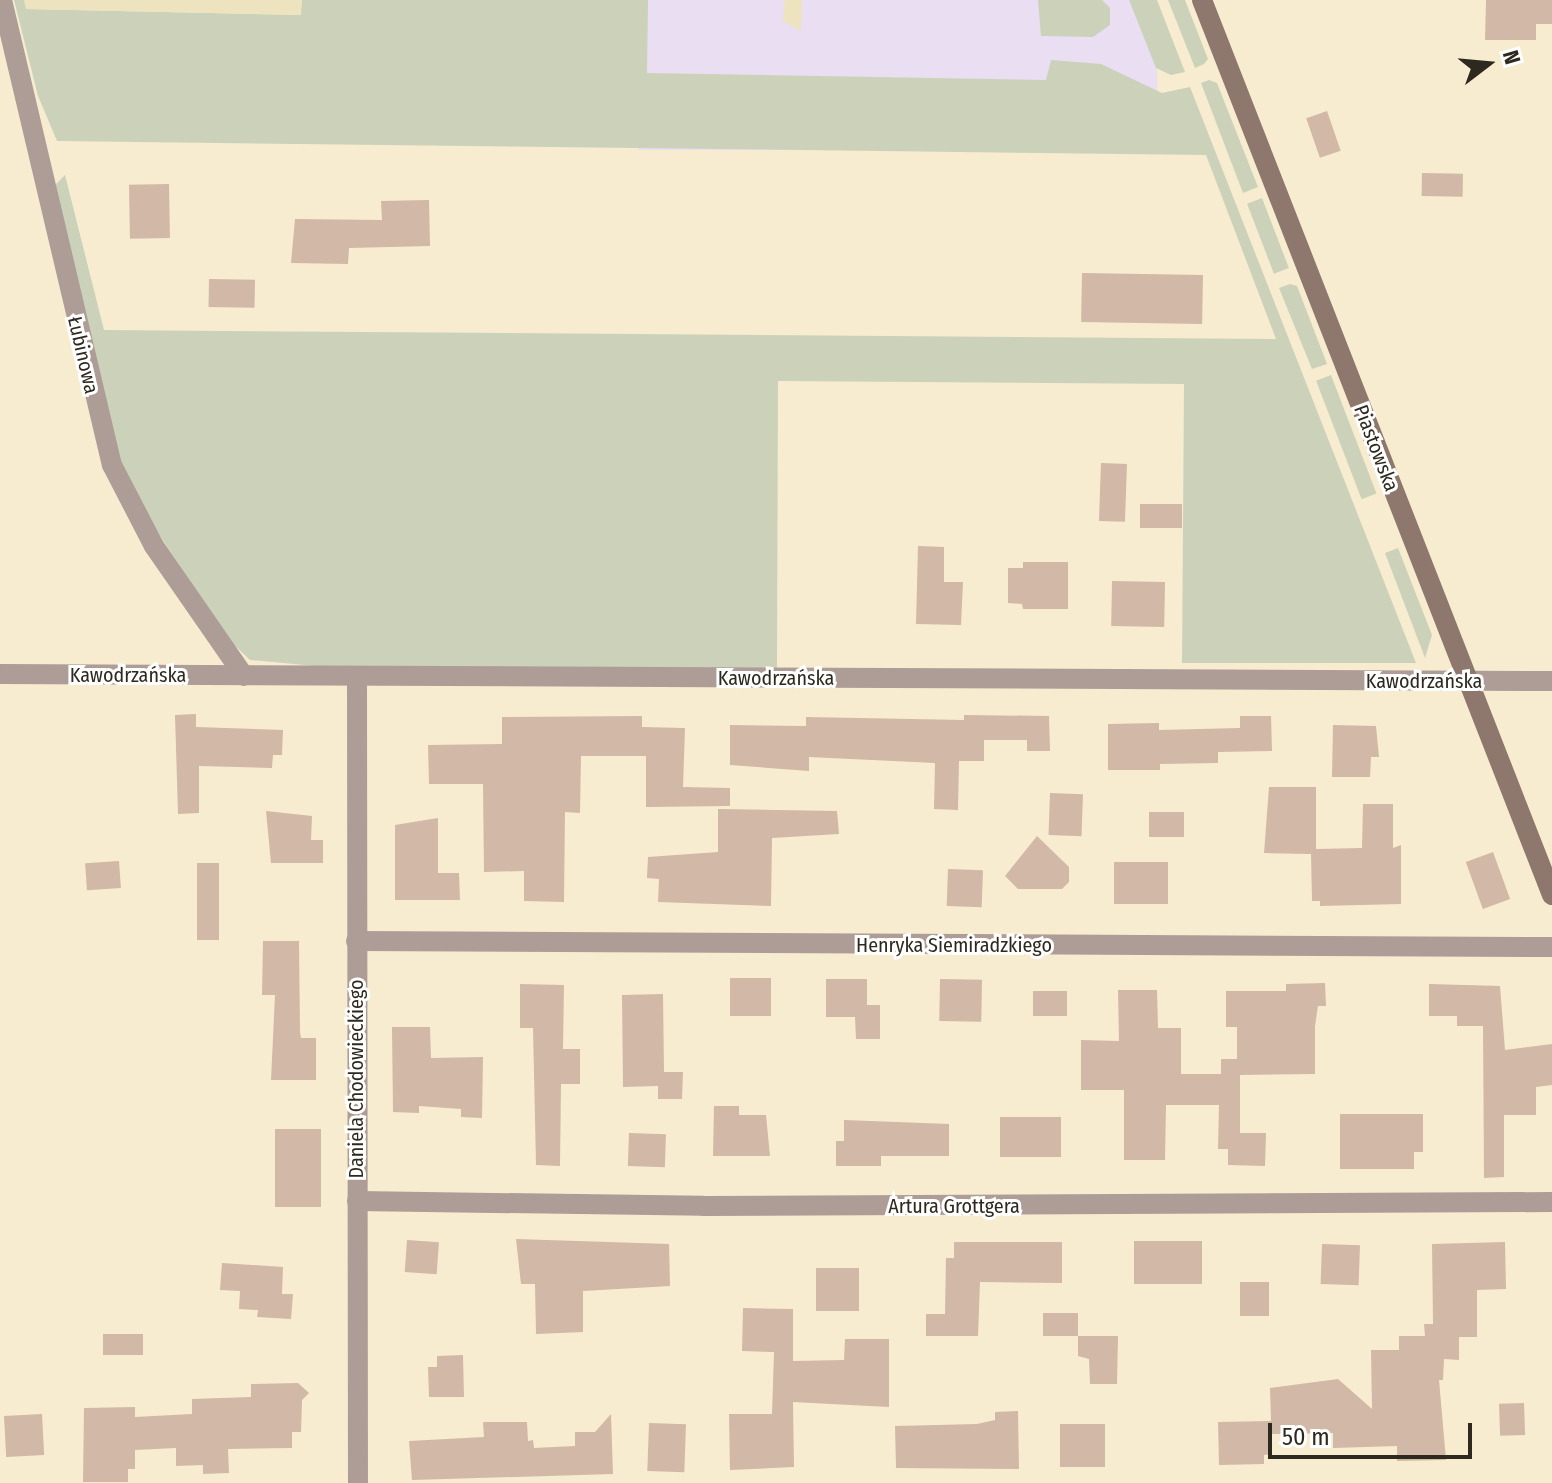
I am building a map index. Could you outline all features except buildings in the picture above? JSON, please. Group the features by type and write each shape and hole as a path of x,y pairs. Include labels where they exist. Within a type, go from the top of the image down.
{"street":[{"name":"Łubinowa","path":"2,0 112,465 154,546 244,676"},
{"name":"Piastowska","path":"1202,0 1552,895"},
{"name":"Kawodrzańska","path":"0,674 1552,681"},
{"name":"Daniela Chodowieckiego","path":"357,676 358,1483"},
{"name":"Henryka Siemiradzkiego","path":"356,941 1552,947"},
{"name":"Artura Grottgera","path":"357,1201 894,1206 1552,1202"}],"shaded area":[{"path":"638,0 1157,0 1157,150 638,150"}],"green space":[{"path":"14,0 24,0 27,9 300,15 302,0 648,0 647,73 1046,80 1051,60 1101,64 1162,93 1190,87 1416,663 1182,663 1184,384 778,381 777,668 347,669 250,660 230,641 156,530 118,456 56,199 56,184 65,175 104,330 1276,339 1206,155 57,141 38,96"},
{"path":"1038,0 1102,0 1110,8 1110,25 1093,37 1041,36"},
{"path":"1129,0 1157,0 1185,72 1171,75 1156,68"},
{"path":"1168,0 1185,0 1208,59 1204,64 1195,68"},
{"path":"1209,80 1217,83 1258,187 1243,193 1201,83"},
{"path":"1262,198 1289,268 1274,274 1247,204"},
{"path":"1290,284 1297,286 1327,364 1312,369 1279,288"},
{"path":"1331,375 1377,494 1362,499 1316,381"},
{"path":"1398,548 1432,635 1425,658 1385,553"}],"sand":[{"path":"24,0 302,0 301,15 26,9"},
{"path":"785,0 802,0 801,31 783,21"}]}
